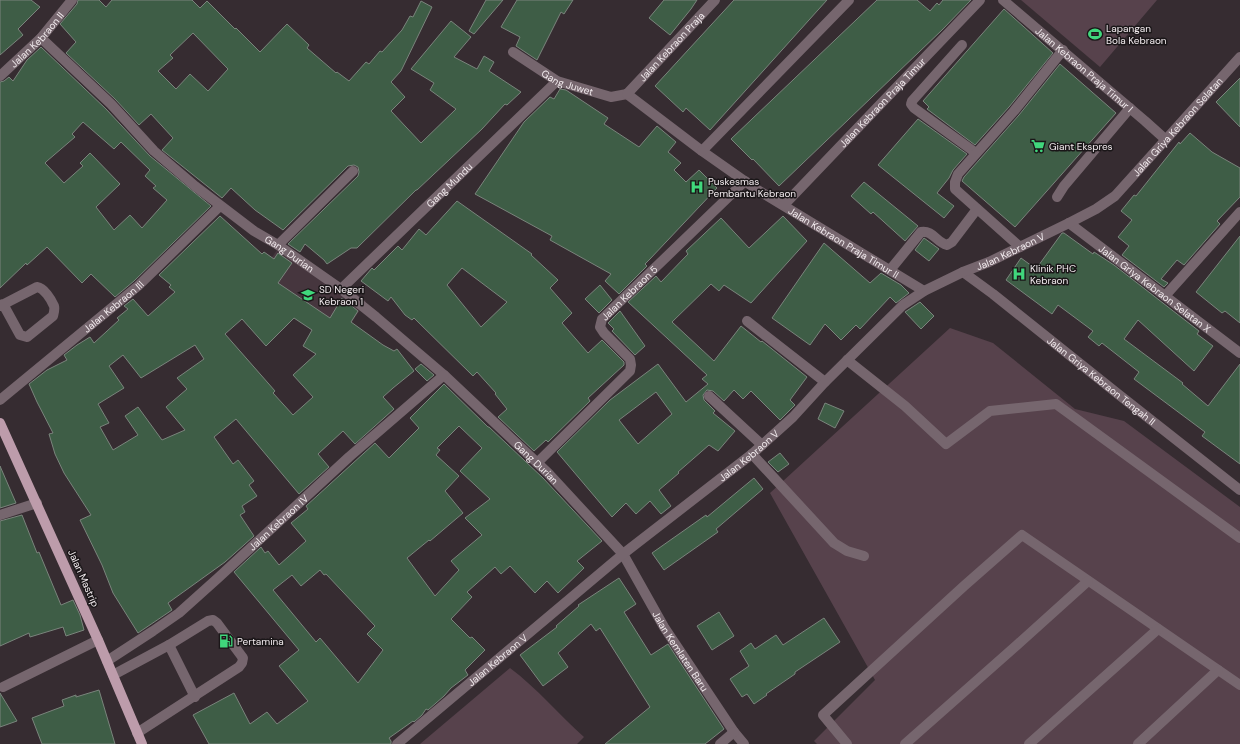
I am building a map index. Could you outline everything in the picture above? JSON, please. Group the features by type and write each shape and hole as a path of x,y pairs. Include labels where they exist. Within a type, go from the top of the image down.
{"main road":[{"name":"Jalan Mastrip","path":"0,423 98,640 142,744"}],"street":[{"name":"Jalan Kebraon II","path":"0,76 41,38 72,0"},
{"name":"Jalan Kebraon Praja","path":"627,94 715,0"},
{"path":"702,151 849,0"},
{"name":"Jalan Kebraon Praja Timur","path":"784,205 980,0"},
{"name":"Jalan Kebraon Praja Timur I","path":"1003,0 1063,50 1165,140"},
{"name":"Gang Durian","path":"41,38 112,104 154,151 220,206 254,231 278,245 341,289 444,375 537,463 623,554"},
{"path":"962,44 912,100 911,104 914,108 976,153"},
{"path":"1020,247 955,189 955,182 958,174 1014,111 1063,50"},
{"name":"Gang Juwet","path":"513,52 557,81 611,97 627,94"},
{"name":"Jalan Griya Kebraon Selatan","path":"1115,196 1240,57"},
{"name":"Gang Mundu","path":"341,289 557,81"},
{"name":"Jalan Kebraon Praja Timur II","path":"627,94 702,151 745,181 924,291"},
{"path":"1057,197 1064,186 1130,108"},
{"path":"278,245 353,171"},
{"name":"Jalan Kebraon 5","path":"537,463 630,371 630,359 604,333 600,327 602,319 745,181"},
{"name":"Jalan Kebraon V","path":"398,744 623,554 752,454 793,417 825,382 903,305 924,291 963,272 989,262 1069,223 1096,209 1115,196"},
{"name":"Jalan Kebraon III","path":"0,400 138,286 220,206"},
{"path":"890,270 921,232 925,231 931,233 941,243 947,245 952,242 977,209"},
{"path":"1166,296 1240,212"},
{"name":"Jalan Griya Kebraon Selatan X","path":"1069,223 1240,352"},
{"name":"Jalan Griya Kebraon Tengah II","path":"963,272 993,294 1240,490"},
{"path":"37,287 43,290 55,307 55,312 53,316 27,337 20,335 2,305 37,287"},
{"path":"747,321 825,382"},
{"path":"847,360 905,406 946,444 990,411 1056,404 1240,538"},
{"name":"Jalan Kebraon IV","path":"107,661 179,613 349,457 444,375"},
{"path":"710,396 762,445"},
{"path":"752,454 834,543 847,551 864,556"},
{"path":"0,514 37,503"},
{"path":"848,744 823,715 1022,535 1240,685"},
{"name":"Jalan Kemlaten Baru","path":"623,554 664,626 734,732 744,744"},
{"path":"905,744 1088,581"},
{"path":"113,676 169,645 208,620 213,620 217,623 243,658 239,667 195,697 137,733"},
{"path":"1029,744 1158,628"},
{"path":"3,687 98,640"},
{"path":"169,645 195,697"},
{"path":"1138,744 1218,670"},
{"path":"720,744 734,732"}],"shaded area":[{"name":"Lapangan Bola Kebraon","path":"1021,0 1157,0 1100,67"},
{"name":"SD Negeri Kebraon 1","path":"281,244 316,266 366,301 336,346 250,290"},
{"path":"950,328 993,343 1075,409 1124,421 1240,507 1240,744 817,744 814,741 875,680 770,493"},
{"path":"510,668 529,684 584,737 577,744 420,744"}],"building":[{"path":"0,0 31,0 40,7 18,29 23,35 0,55"},
{"path":"78,0 99,0 106,7 112,0 192,0 200,8 207,1 260,52 287,24 309,45 307,48 336,73 337,72 349,81 366,62 369,64 380,51 382,52 402,30 410,16 413,17 421,1 432,7 401,71 391,82 405,97 391,111 421,143 456,109 430,90 434,83 411,69 451,21 471,37 454,57 477,69 484,56 494,62 489,71 521,92 507,105 505,104 482,129 416,190 357,248 351,248 327,264 305,244 300,252 288,244 358,176 358,167 354,165 348,166 283,230 255,210 231,188 222,198 162,150 173,138 151,114 139,125 115,99 66,53 76,42 60,24 77,4","holes":["193,33 228,69 208,91 190,74 176,89 158,71 173,58 170,55"]},
{"path":"486,0 503,0 474,34 469,31"},
{"path":"517,0 573,0 564,14 561,12 537,60 516,46 520,37 501,27"},
{"path":"664,0 697,0 670,35 649,18"},
{"path":"734,0 827,0 710,130 686,108 683,112 655,86"},
{"path":"877,0 917,0 930,11 937,3 939,5 943,0 971,0 942,30 779,186 731,139"},
{"path":"1004,9 1053,53 1009,107 975,145 927,109 929,107 923,101"},
{"path":"41,47 106,109 150,156 211,206 134,281 115,297 91,274 82,283 47,247 27,265 26,263 0,288 0,82 9,77 13,81 27,60","holes":["83,122 114,149 121,142 150,170 145,176 156,186 153,188 167,200 142,228 130,215 114,230 96,207 120,184 90,153 80,163 83,166 64,183 45,163 75,137 72,134"]},
{"name":"Giant Ekspres","path":"1060,64 1116,113 1015,227 962,181 1019,115"},
{"path":"1240,78 1240,127 1216,102"},
{"path":"560,89 566,90 608,118 604,124 639,147 657,126 676,142 668,152 681,163 674,170 686,182 699,170 717,188 645,264 647,266 619,294 605,281 611,274 550,240 552,236 475,194 524,122 550,97 554,99"},
{"path":"918,119 967,154 953,170 949,178 937,193 954,206 944,218 878,165"},
{"path":"1190,133 1212,152 1240,168 1240,197 1217,221 1220,224 1184,265 1177,260 1161,279 1168,283 1164,287 1122,255 1129,246 1118,237 1132,220 1121,211 1134,195 1136,196 1179,142 1180,144"},
{"path":"864,182 918,226 905,241 873,212 871,214 851,196"},
{"path":"457,201 532,254 531,255 558,280 550,288 572,313 562,323 588,353 602,340 624,362 624,365 588,398 590,401 548,442 546,440 534,451 498,417 507,409 495,394 496,393 477,372 473,376 414,318 412,320 405,315 391,297 388,301 361,281 372,268 374,270 398,246 402,250 419,229 426,235","holes":["462,268 507,302 481,327 447,285"]},
{"path":"220,216 262,254 264,252 274,259 278,253 292,263 278,283 330,318 342,298 358,311 351,322 383,345 394,351 397,349 414,371 383,397 394,409 355,444 343,431 318,454 329,467 299,494 236,419 214,437 233,464 238,460 254,481 249,485 257,496 242,506 245,512 240,515 254,536 225,562 168,603 172,610 138,633 113,593 102,565 80,520 91,515 64,473 55,454 49,434 53,433 29,384 47,370 67,360 64,355 77,345 90,337 94,343 119,320 117,318 128,309 124,306 133,299 148,316 175,292 169,287 171,285 159,275","holes":["294,318 312,330 303,346 316,354 293,375 313,397 293,415 273,393 275,391 225,334 242,319 266,346","195,345 204,359 177,378 187,389 166,407 185,430 162,440 138,407 125,416 138,435 113,450 100,427 109,423 98,404 124,388 109,366 123,355 141,378"]},
{"path":"783,216 807,241 751,303 724,285 719,291 711,284 672,322 714,361 741,326 807,377 790,400 795,405 780,420 751,391 743,399 734,390 724,401 713,391 707,390 703,395 704,400 715,411 713,413 735,431 718,451 709,445 659,490 671,506 661,514 650,501 636,514 626,503 612,517 557,452 610,400 658,364 686,402 708,384 702,379 707,375 628,302 656,276 661,282 688,254 686,251 721,218 749,248","holes":["656,392 672,414 638,444 619,420"]},
{"path":"1062,233 1093,254 1094,252 1114,265 1199,331 1197,334 1213,346 1194,371 1138,320 1124,339 1183,383 1182,384 1208,406 1240,364 1240,464 1202,436 1205,432 1134,379 1139,372 1102,343 1099,346 1088,337 1093,331 1058,305 1052,314 1006,280 1021,258 1036,269"},
{"path":"1240,236 1240,323 1225,311 1222,313 1196,292"},
{"path":"924,238 939,249 929,261 915,250"},
{"path":"824,243 870,283 881,273 901,285 909,293 896,303 890,297 860,329 856,325 841,340 825,324 810,345 772,318"},
{"path":"600,285 612,300 599,313 585,299"},
{"path":"920,302 934,316 921,329 905,312"},
{"path":"620,311 645,346 635,355 612,331 614,329 608,323"},
{"path":"421,364 434,375 427,381 415,369"},
{"path":"444,384 543,478 602,541 577,561 584,568 558,593 547,581 535,593 510,566 501,574 495,567 467,592 472,597 451,619 470,638 472,637 485,650 465,670 468,675 451,688 428,710 426,709 414,722 413,721 389,738 391,744 209,744 193,715 234,693 250,724 267,712 277,724 308,701 279,666 299,650 234,572 261,547 265,553 268,551 279,565 306,541 291,523 308,509 306,506 375,443 389,458 419,428 410,418","holes":["459,426 482,448 460,471 490,499 465,518 482,535 451,561 459,570 435,596 407,558 463,513 445,491 459,476 436,455 440,450 437,448","320,570 324,575 326,574 375,626 367,634 383,650 358,683 320,638 316,642 273,590 292,575 301,586"]},
{"path":"825,403 844,411 835,428 818,419"},
{"path":"780,453 789,464 778,472 768,462"},
{"path":"0,466 16,503 0,508"},
{"path":"754,478 763,489 716,529 718,532 664,570 652,553 706,515 707,517"},
{"path":"22,515 37,553 39,552 61,605 73,600 80,615 84,630 66,636 63,627 30,637 29,633 0,646 0,521"},
{"path":"619,578 636,604 624,612 651,655 668,644 724,729 705,744 605,744 650,707 600,628 596,631 591,624 558,653 568,667 543,686 520,655 557,627 556,626 579,606 578,605"},
{"path":"719,612 734,636 712,650 697,626"},
{"path":"824,618 840,642 795,672 795,674 754,704 747,694 742,697 730,679 749,666 740,651 751,643 755,649 776,635 783,645"},
{"path":"99,690 115,744 42,744 32,718 64,706 62,700"},
{"path":"0,693 17,721 0,727"}],"place":[{"name":"Lapangan Bola Kebraon","path":"1095,34"},
{"name":"Giant Ekspres","path":"1038,146"},
{"name":"Puskesmas Pembantu Kebraon","path":"697,187"},
{"name":"Klinik PHC Kebraon","path":"1019,274"},
{"name":"SD Negeri Kebraon 1","path":"308,295"},
{"name":"Pertamina","path":"226,641"}]}
